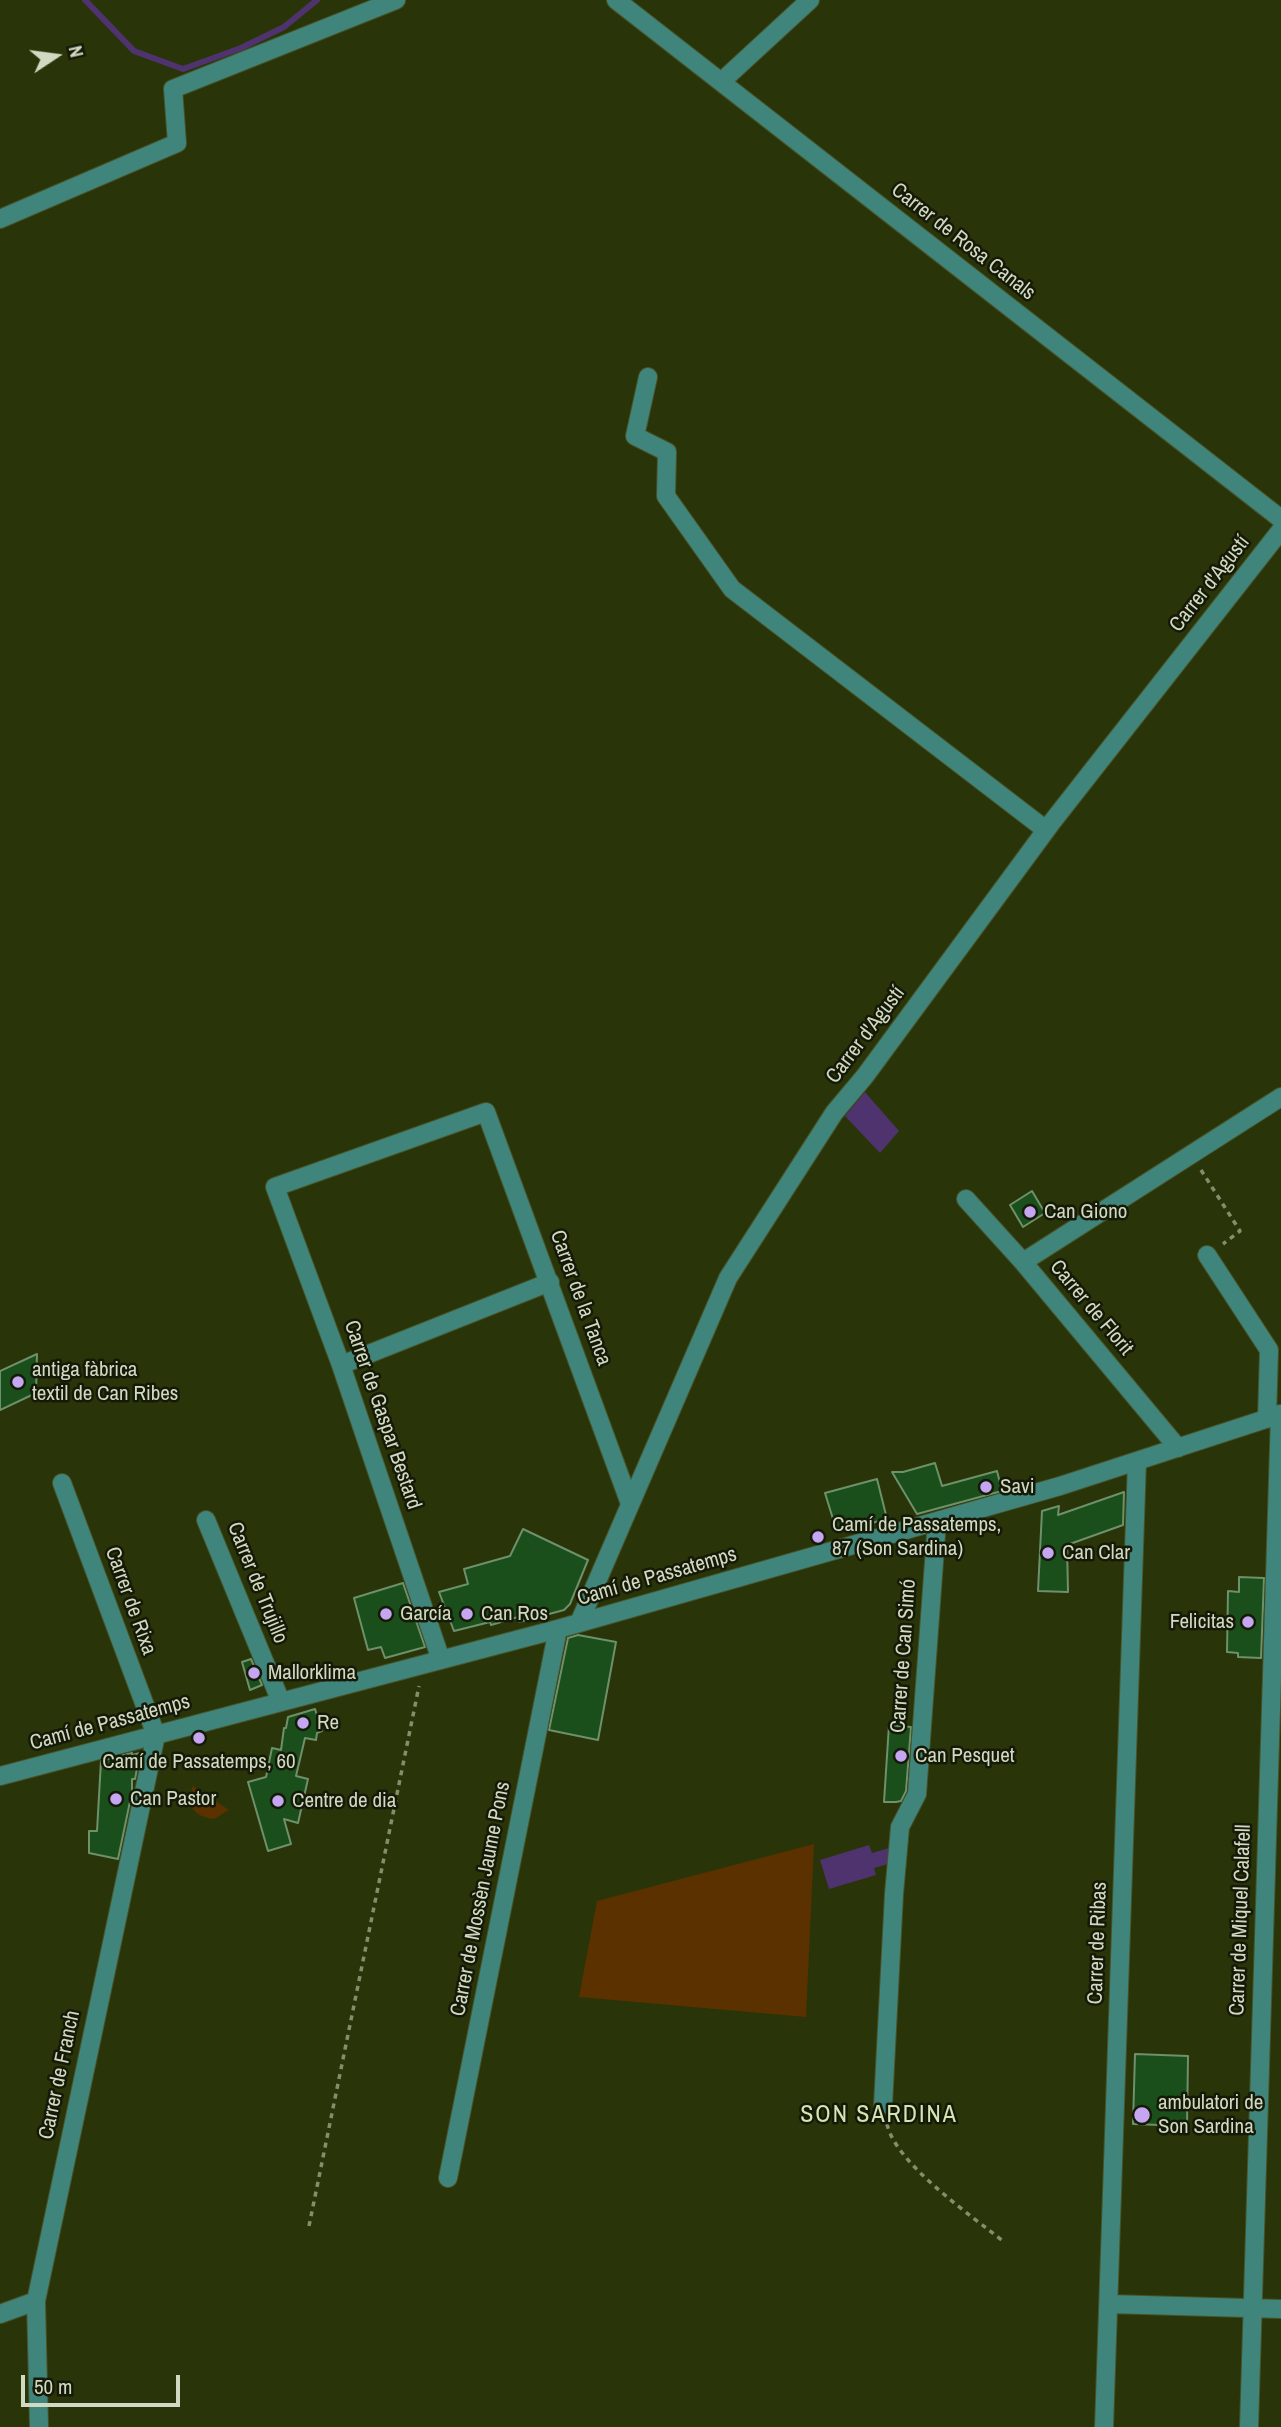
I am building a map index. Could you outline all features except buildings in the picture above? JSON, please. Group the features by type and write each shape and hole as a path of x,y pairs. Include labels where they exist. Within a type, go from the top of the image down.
{"street":[{"path":"0,219 177,143 173,89 396,0"},
{"name":"Carrer de Rosa Canals","path":"616,0 1281,519"},
{"path":"721,82 810,0"},
{"path":"648,377 635,436 667,452 666,496 732,589 1046,830"},
{"name":"Carrer d'Agustí","path":"579,1623 629,1501 728,1278 834,1113 1046,830 1281,530"},
{"path":"1023,1262 1281,1097"},
{"name":"Carrer de la Tanca","path":"486,1112 629,1501"},
{"name":"Carrer de Gaspar Bestard","path":"441,1660 341,1366 275,1187 486,1112"},
{"name":"Carrer de Florit","path":"966,1199 1023,1262 1178,1448"},
{"name":"Carrer de Miquel Calafell","path":"1207,1255 1269,1350 1276,1416 1249,2427"},
{"path":"341,1366 550,1282"},
{"name":"Camí de Passatemps","path":"0,1776 558,1629 1060,1486 1276,1416"},
{"name":"Carrer de Ribas","path":"1104,2427 1138,1461"},
{"name":"Carrer de Rixa","path":"62,1483 156,1735"},
{"name":"Carrer de Trujillo","path":"206,1520 281,1702"},
{"name":"Carrer de Can Simó","path":"883,2105 900,1826 917,1794 937,1521"},
{"name":"Carrer de Mossèn Jaume Pons","path":"448,2178 558,1629"},
{"name":"Carrer de Franch","path":"39,2427 36,2301 156,1735"},
{"path":"0,2314 36,2301"},
{"path":"1109,2304 1281,2309"}],"path":[{"path":"1191,1154 1240,1231 1207,1255"},
{"path":"309,2226 423,1664"},
{"path":"883,2105 890,2134 913,2166 1004,2242"}],"shaded area":[{"path":"865,1092 899,1131 880,1153 845,1116"},
{"path":"193,1786 229,1810 214,1819 198,1814 188,1799"},
{"path":"814,1844 806,2017 579,1997 597,1901"},
{"path":"869,1845 872,1853 889,1848 888,1864 874,1868 876,1875 829,1889 820,1860"}],"waterway":[{"path":"85,0 134,51 183,69 241,48 284,27 317,0"}],"place":[{"name":"Can Giono","path":"1030,1212"},
{"name":"antiga fàbrica textil de Can Ribes","path":"18,1382"},
{"name":"Savi","path":"986,1487"},
{"name":"Camí de Passatemps, 87 (Son Sardina)","path":"818,1537"},
{"name":"Can Clar","path":"1048,1553"},
{"name":"García","path":"386,1614"},
{"name":"Can Ros","path":"467,1614"},
{"name":"Felicitas","path":"1248,1622"},
{"name":"Mallorklima","path":"254,1673"},
{"name":"Re","path":"303,1723"},
{"name":"Camí de Passatemps, 60","path":"199,1738"},
{"name":"Can Pesquet","path":"901,1756"},
{"name":"Can Pastor","path":"116,1799"},
{"name":"Centre de dia","path":"278,1801"},
{"name":"ambulatori de Son Sardina","path":"1142,2115"}],"district":[{"name":"SON SARDINA","path":"879,2116"}]}
